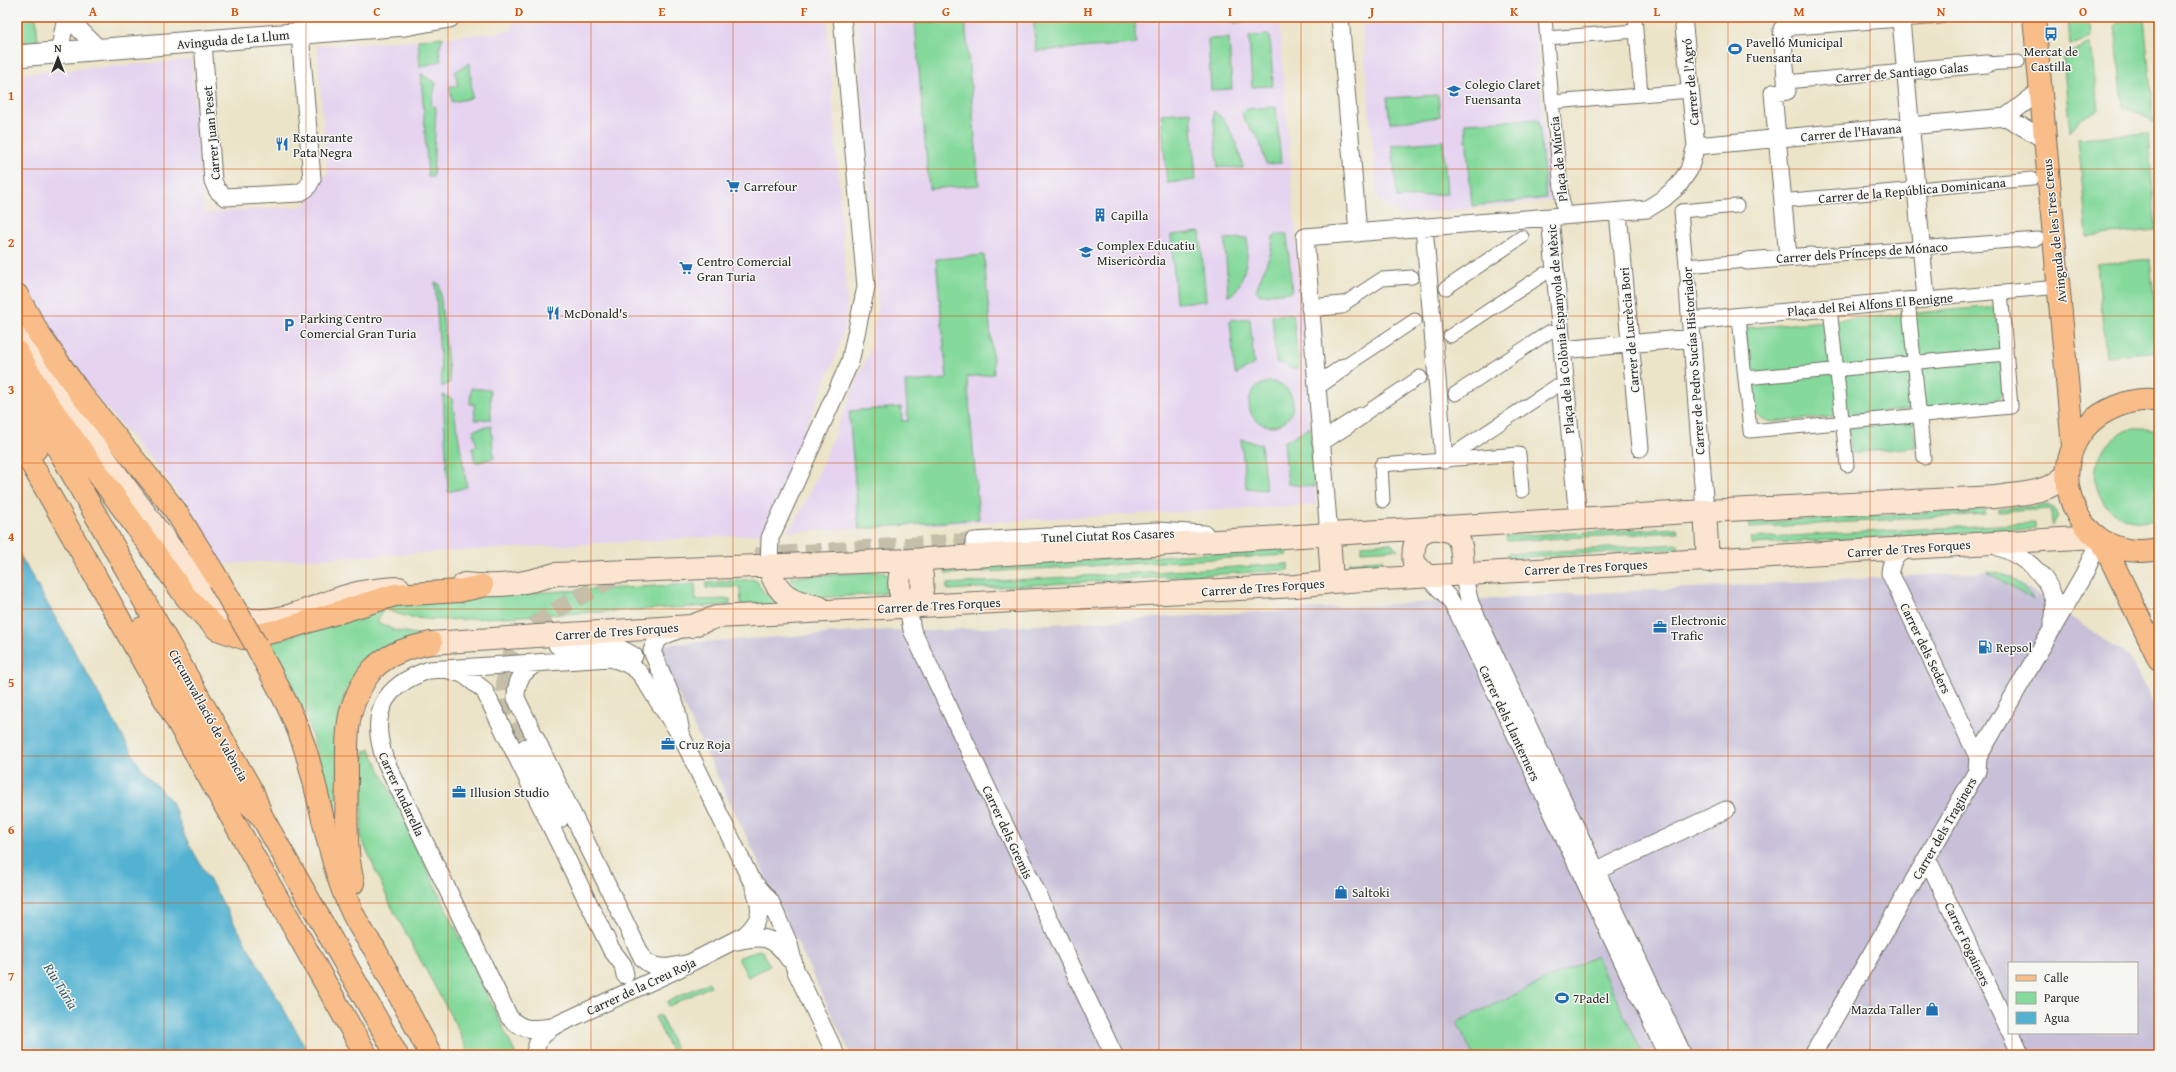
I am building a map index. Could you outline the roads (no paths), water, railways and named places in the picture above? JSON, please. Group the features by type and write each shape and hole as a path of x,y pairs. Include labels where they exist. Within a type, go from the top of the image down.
{"main road":[{"name":"Avinguda de les Tres Creus","path":"2034,17 2074,446"},
{"path":"17,296 40,336 80,393 175,510 219,581 256,645 284,698 306,750 330,849 344,891 363,934 374,948 431,1055"},
{"path":"17,323 36,357 74,417 205,594 228,612 245,619 279,620 344,597 383,589 458,584 482,586 526,584 555,574 910,560 1578,519 1996,497 2041,490 2057,484 2066,475"},
{"path":"17,352 46,401 187,598 217,629 243,638 281,630 395,596 459,591 482,586"},
{"name":"Circumval·lació de València","path":"17,376 253,793 262,817 397,1055"},
{"path":"2159,401 2151,399 2128,401 2103,411 2091,420 2074,446 2066,475 2071,502 2076,513 2087,530 2098,539 2118,548 2133,552 2159,549"},
{"path":"17,416 243,798 262,817"},
{"path":"17,438 366,1055"},
{"path":"1705,512 1708,561"},
{"path":"1427,576 1414,563 1413,548 1417,538 1424,532 1436,528 1448,531 1456,536 1461,545 1463,574"},
{"path":"1329,535 1332,582"},
{"path":"2098,539 2159,660"},
{"name":"Carrer de Tres Forques","path":"374,948 355,896 346,841 349,721 362,684 374,668 393,654 414,646 431,643 691,626 716,618 1296,586 1332,582 1708,561 1974,543 2098,539"},
{"path":"908,607 900,593 900,574 903,566 910,560"},
{"path":"769,566 777,587 789,598 803,603 840,611"}],"street":[{"path":"66,17 100,50"},
{"path":"59,53 66,17"},
{"name":"Avinguda de La Llum","path":"17,56 300,33 449,17"},
{"path":"769,566 770,538 850,362 866,287 842,17"},
{"path":"1340,17 1358,233"},
{"name":"Plaça de Múrcia","path":"1545,17 1552,102 1557,217 1648,209 1678,186 1689,170 1696,146"},
{"path":"1635,17 1641,95"},
{"name":"Carrer de l'Agró","path":"1684,17 1696,146"},
{"path":"1788,257 1773,93 1787,91 1782,29 1900,18 1940,17"},
{"path":"1900,18 1926,299"},
{"path":"1547,38 1636,32"},
{"name":"Carrer Juan Peset","path":"203,41 214,181 217,190 225,196 299,193 307,188 312,179 300,33"},
{"name":"Carrer de Santiago Galas","path":"1786,82 2018,62"},
{"name":"Plaça de Múrcia","path":"1552,102 1691,91"},
{"path":"2040,91 2006,117 2045,140"},
{"name":"Carrer de l'Havana","path":"1696,146 2006,117"},
{"name":"Carrer de la República Dominicana","path":"1792,200 2032,179"},
{"name":"Carrer de Pedro Sucías Historiador","path":"1705,512 1681,211 1737,206"},
{"name":"Carrer de Lucrècia Bori","path":"1618,212 1640,448"},
{"name":"Plaça de la Colònia Espanyola de Mèxic","path":"1329,535 1304,237 1557,217 1562,350 1578,519"},
{"path":"1424,227 1444,460"},
{"path":"1446,288 1522,237"},
{"name":"Carrer dels Prínceps de Mónaco","path":"1686,266 2038,238"},
{"name":"Plaça de la Colònia Espanyola de Mèxic","path":"1450,336 1544,274"},
{"path":"1310,308 1342,305 1382,279 1412,277"},
{"name":"Plaça del Rei Alfons El Benigne","path":"1562,350 1631,343 1691,330 1739,317 2059,287"},
{"path":"1739,317 1750,431 1920,415 2011,406 2001,292"},
{"name":"Plaça del Rei Alfons El Benigne","path":"1909,310 1924,458"},
{"name":"Plaça del Rei Alfons El Benigne","path":"1831,317 1847,465"},
{"path":"1317,386 1415,320"},
{"name":"Plaça de la Colònia Espanyola de Mèxic","path":"1455,394 1549,332"},
{"path":"1745,378 2006,354"},
{"path":"1321,442 1420,377"},
{"name":"Plaça de la Colònia Espanyola de Mèxic","path":"1444,460 1554,387"},
{"name":"Plaça de la Colònia Espanyola de Mèxic","path":"1383,501 1381,465 1519,454 1522,492"},
{"name":"Tunel Ciutat Ros Casares","path":"974,541 1157,530 1265,539"},
{"name":"Carrer dels Traginers","path":"1813,1054 1977,771 1978,757 2084,574 2098,539"},
{"path":"1974,543 1993,545 2010,551 2024,560 2046,581 2052,593 2054,606 2054,618 2047,639"},
{"name":"Carrer dels Seders","path":"1913,548 1896,555 1891,563 1890,573 1978,757"},
{"name":"Carrer dels Llanterners","path":"1463,574 1470,603 1667,1055"},
{"name":"Carrer dels Llanterners","path":"1427,576 1449,598 1459,615 1589,874 1683,1055"},
{"name":"Carrer dels Gremis","path":"908,607 912,630 1114,1055"},
{"path":"682,737 676,707 652,651 654,643 659,638 691,626"},
{"path":"457,642 507,648 595,644 609,645 625,650 645,664 750,878 770,901 789,944 795,969 836,1055"},
{"path":"445,668 610,658 624,661 636,669 646,679 656,698 682,737"},
{"path":"536,663 526,670 519,678 516,688 516,698 642,959 649,965 657,968 670,968 690,963"},
{"name":"Carrer Andarella","path":"552,1027 530,1029 519,1027 509,1017 385,760 379,742 377,726 381,710 388,696 411,676 429,670 445,668 463,674 484,690 610,949 623,965 625,975"},
{"path":"521,738 625,957 627,965 625,975 619,990 612,999"},
{"path":"1589,874 1726,810"},
{"name":"Carrer Fogainers","path":"1927,858 2008,1028"},
{"name":"Carrer de la Creu Roja","path":"552,1027 690,963 744,935 754,927 760,910 759,900 750,878"},
{"name":"Carrer de la Creu Roja","path":"729,943 751,938 771,940 778,943 795,969"},
{"path":"534,1055 539,1039 552,1027"},
{"path":"2011,1034 2021,1055"}],"water":[{"name":"Riu Túria","path":"17,550 140,767 172,802 185,837 310,1055 17,1055"}],"tunnel":[{"path":"755,556 974,541"},
{"path":"521,738 509,712 505,695 505,677 509,661 516,646 526,634 551,613 610,580 628,574"}],"place":[{"name":"Mercat de Castilla","path":"2051,34"},
{"name":"Pavelló Municipal Fuensanta","path":"1735,49"},
{"name":"Colegio Claret Fuensanta","path":"1454,91"},
{"name":"Rstaurante Pata Negra","path":"282,144"},
{"name":"Carrefour","path":"733,186"},
{"name":"Capilla","path":"1100,215"},
{"name":"Complex Educatiu Misericòrdia","path":"1086,252"},
{"name":"Centro Comercial Gran Turia","path":"686,268"},
{"name":"McDonald's","path":"553,313"},
{"name":"Parking Centro Comercial Gran Turia","path":"289,325"},
{"name":"Electronic Trafic","path":"1660,627"},
{"name":"Repsol","path":"1985,647"},
{"name":"Cruz Roja","path":"668,744"},
{"name":"Illusion Studio","path":"459,792"},
{"name":"Saltoki","path":"1341,892"},
{"name":"7Padel","path":"1562,998"},
{"name":"Mazda Taller","path":"1932,1009"}]}
